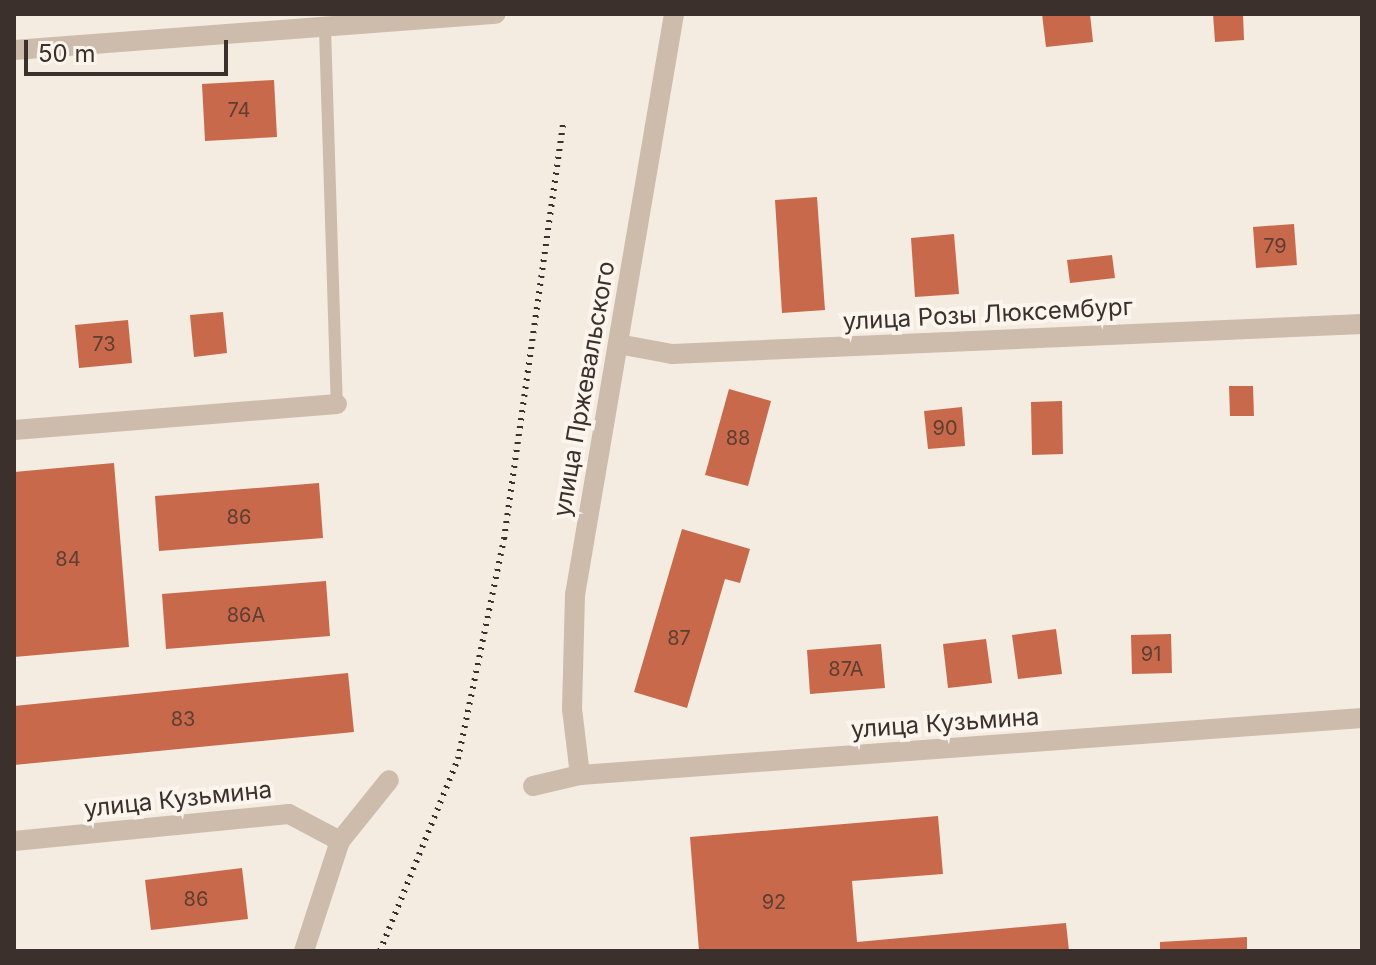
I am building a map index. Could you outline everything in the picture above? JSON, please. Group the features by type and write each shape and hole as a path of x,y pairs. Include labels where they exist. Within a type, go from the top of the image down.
{"street":[{"path":"14,50 496,14"},
{"name":"улица Пржевальского","path":"580,775 572,709 575,595 674,14"},
{"name":"улица Розы Люксембург","path":"618,344 672,354 1362,324"},
{"path":"14,430 337,404"},
{"name":"улица Кузьмина","path":"533,786 580,775 1362,718"},
{"path":"304,951 340,841 389,780"},
{"name":"улица Кузьмина","path":"14,841 289,814 340,841"}],"lane":[{"path":"325,29 337,404"}],"building":[{"path":"1042,14 1090,14 1093,42 1046,47"},
{"path":"1213,14 1243,14 1244,40 1215,42"},
{"path":"274,80 277,137 205,141 202,84"},
{"path":"817,197 825,310 782,313 775,200"},
{"path":"1294,224 1297,265 1256,268 1253,227"},
{"path":"954,234 959,294 915,297 911,238"},
{"path":"1112,255 1115,278 1070,283 1067,260"},
{"path":"223,312 227,353 194,357 190,315"},
{"path":"128,320 132,363 79,368 75,325"},
{"path":"1229,386 1253,386 1254,416 1230,416"},
{"path":"729,389 771,401 748,486 705,475"},
{"path":"1062,401 1063,454 1032,455 1031,402"},
{"path":"962,407 965,446 928,449 924,411"},
{"path":"114,463 129,647 14,657 14,472"},
{"path":"319,483 323,538 159,551 155,496"},
{"path":"682,529 750,549 740,583 725,579 687,708 634,692"},
{"path":"326,581 330,636 166,649 162,594"},
{"path":"1056,629 1062,674 1018,679 1012,635"},
{"path":"1171,634 1172,673 1132,674 1131,635"},
{"path":"986,639 992,683 948,688 943,644"},
{"path":"881,644 885,688 810,694 807,650"},
{"path":"348,673 354,732 14,765 14,706"},
{"path":"938,816 943,874 852,881 857,942 1066,923 1069,951 699,951 690,837"},
{"path":"242,868 248,919 151,930 145,880"},
{"path":"1247,937 1247,951 1160,951 1160,942"}],"railway":[{"path":"380,951 458,759 504,539 564,120"}]}
